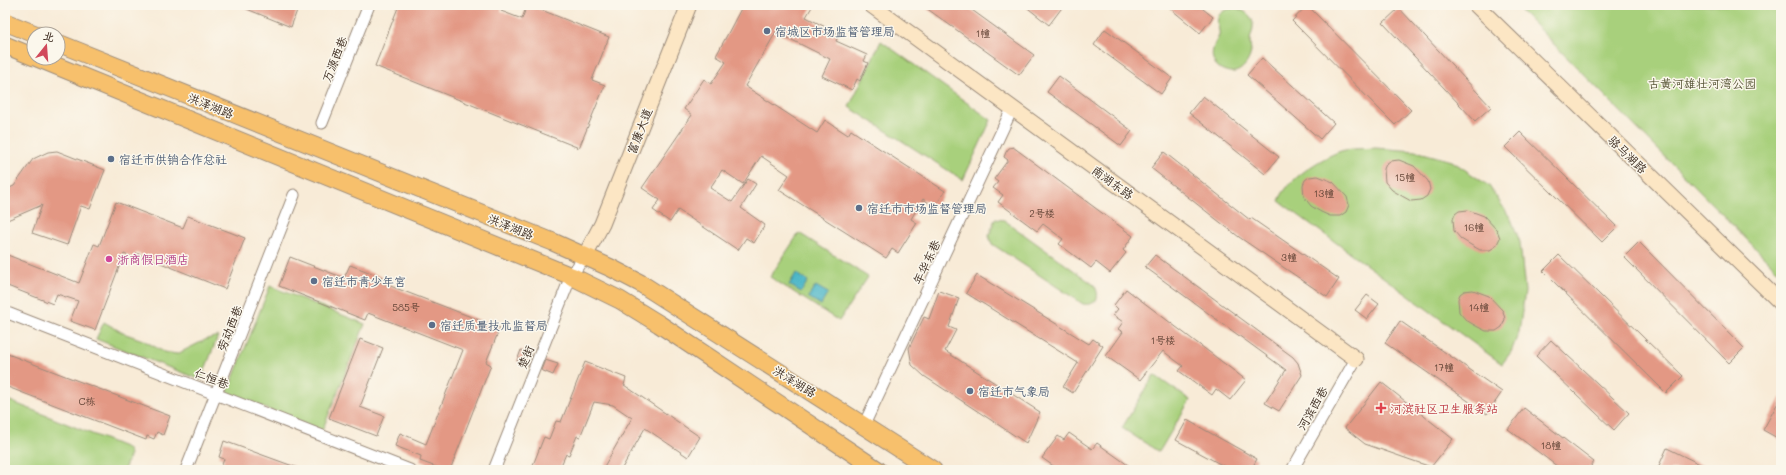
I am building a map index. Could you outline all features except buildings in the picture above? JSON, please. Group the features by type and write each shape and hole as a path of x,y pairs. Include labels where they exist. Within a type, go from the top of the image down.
{"main road":[{"path":"5,22 26,30"},
{"path":"5,45 26,54"},
{"name":"洪泽湖路","path":"66,46 585,256 640,283 933,470"},
{"name":"洪泽湖路","path":"57,66 571,276 620,300 659,324 878,470"}],"street":[{"name":"万源西巷","path":"322,123 369,5"},
{"name":"富康大道","path":"585,256 602,224 689,5"},
{"name":"南湖东路","path":"872,5 1012,109 1356,359"},
{"name":"骆马湖路","path":"1476,5 1781,303"},
{"name":"年华东巷","path":"864,425 1012,109"},
{"name":"劳动西巷","path":"186,470 294,195"},
{"name":"楚街","path":"494,470 571,276 585,256"},
{"name":"仁恒巷","path":"5,312 410,470"},
{"name":"河滨西巷","path":"1292,470 1356,359"}],"green space":[{"name":"古黄河雄壮河湾公园","path":"1515,5 1781,5 1781,274 1530,20"},
{"path":"1236,8 1246,12 1252,20 1253,29 1250,38 1251,51 1247,63 1241,69 1230,72 1218,67 1214,61 1212,53 1219,34 1218,17 1225,10"},
{"path":"881,41 991,120 963,180 849,107"},
{"path":"1375,148 1415,151 1452,161 1489,186 1511,219 1520,242 1525,291 1519,332 1511,352 1502,364 1279,201 1289,185 1314,164 1341,151"},
{"path":"995,219 1004,220 1094,285 1097,296 1094,302 1083,304 992,244 989,236"},
{"path":"799,233 868,277 839,321 770,277"},
{"path":"270,286 365,324 322,431 227,393"},
{"path":"104,322 123,333 143,340 164,352 177,354 207,339 218,336 201,380 96,339"},
{"path":"1154,375 1190,400 1159,452 1122,428"},
{"path":"5,399 127,448 130,454 124,470 18,470 5,465"}],"water":[{"path":"796,273 808,281 801,292 789,285"},
{"path":"816,286 828,293 821,305 808,297"}],"place":[{"name":"宿城区市场监督管理局","path":"767,31"},
{"name":"宿迁市供销合作总社","path":"111,159"},
{"name":"宿迁市市场监督管理局","path":"859,208"},
{"name":"浙商假日酒店","path":"109,259"},
{"name":"宿迁市青少年宫","path":"314,281"},
{"name":"宿迁质量技术监督局","path":"432,325"},
{"name":"宿迁市气象局","path":"970,391"},
{"name":"河滨社区卫生服务站","path":"1381,408"}]}
